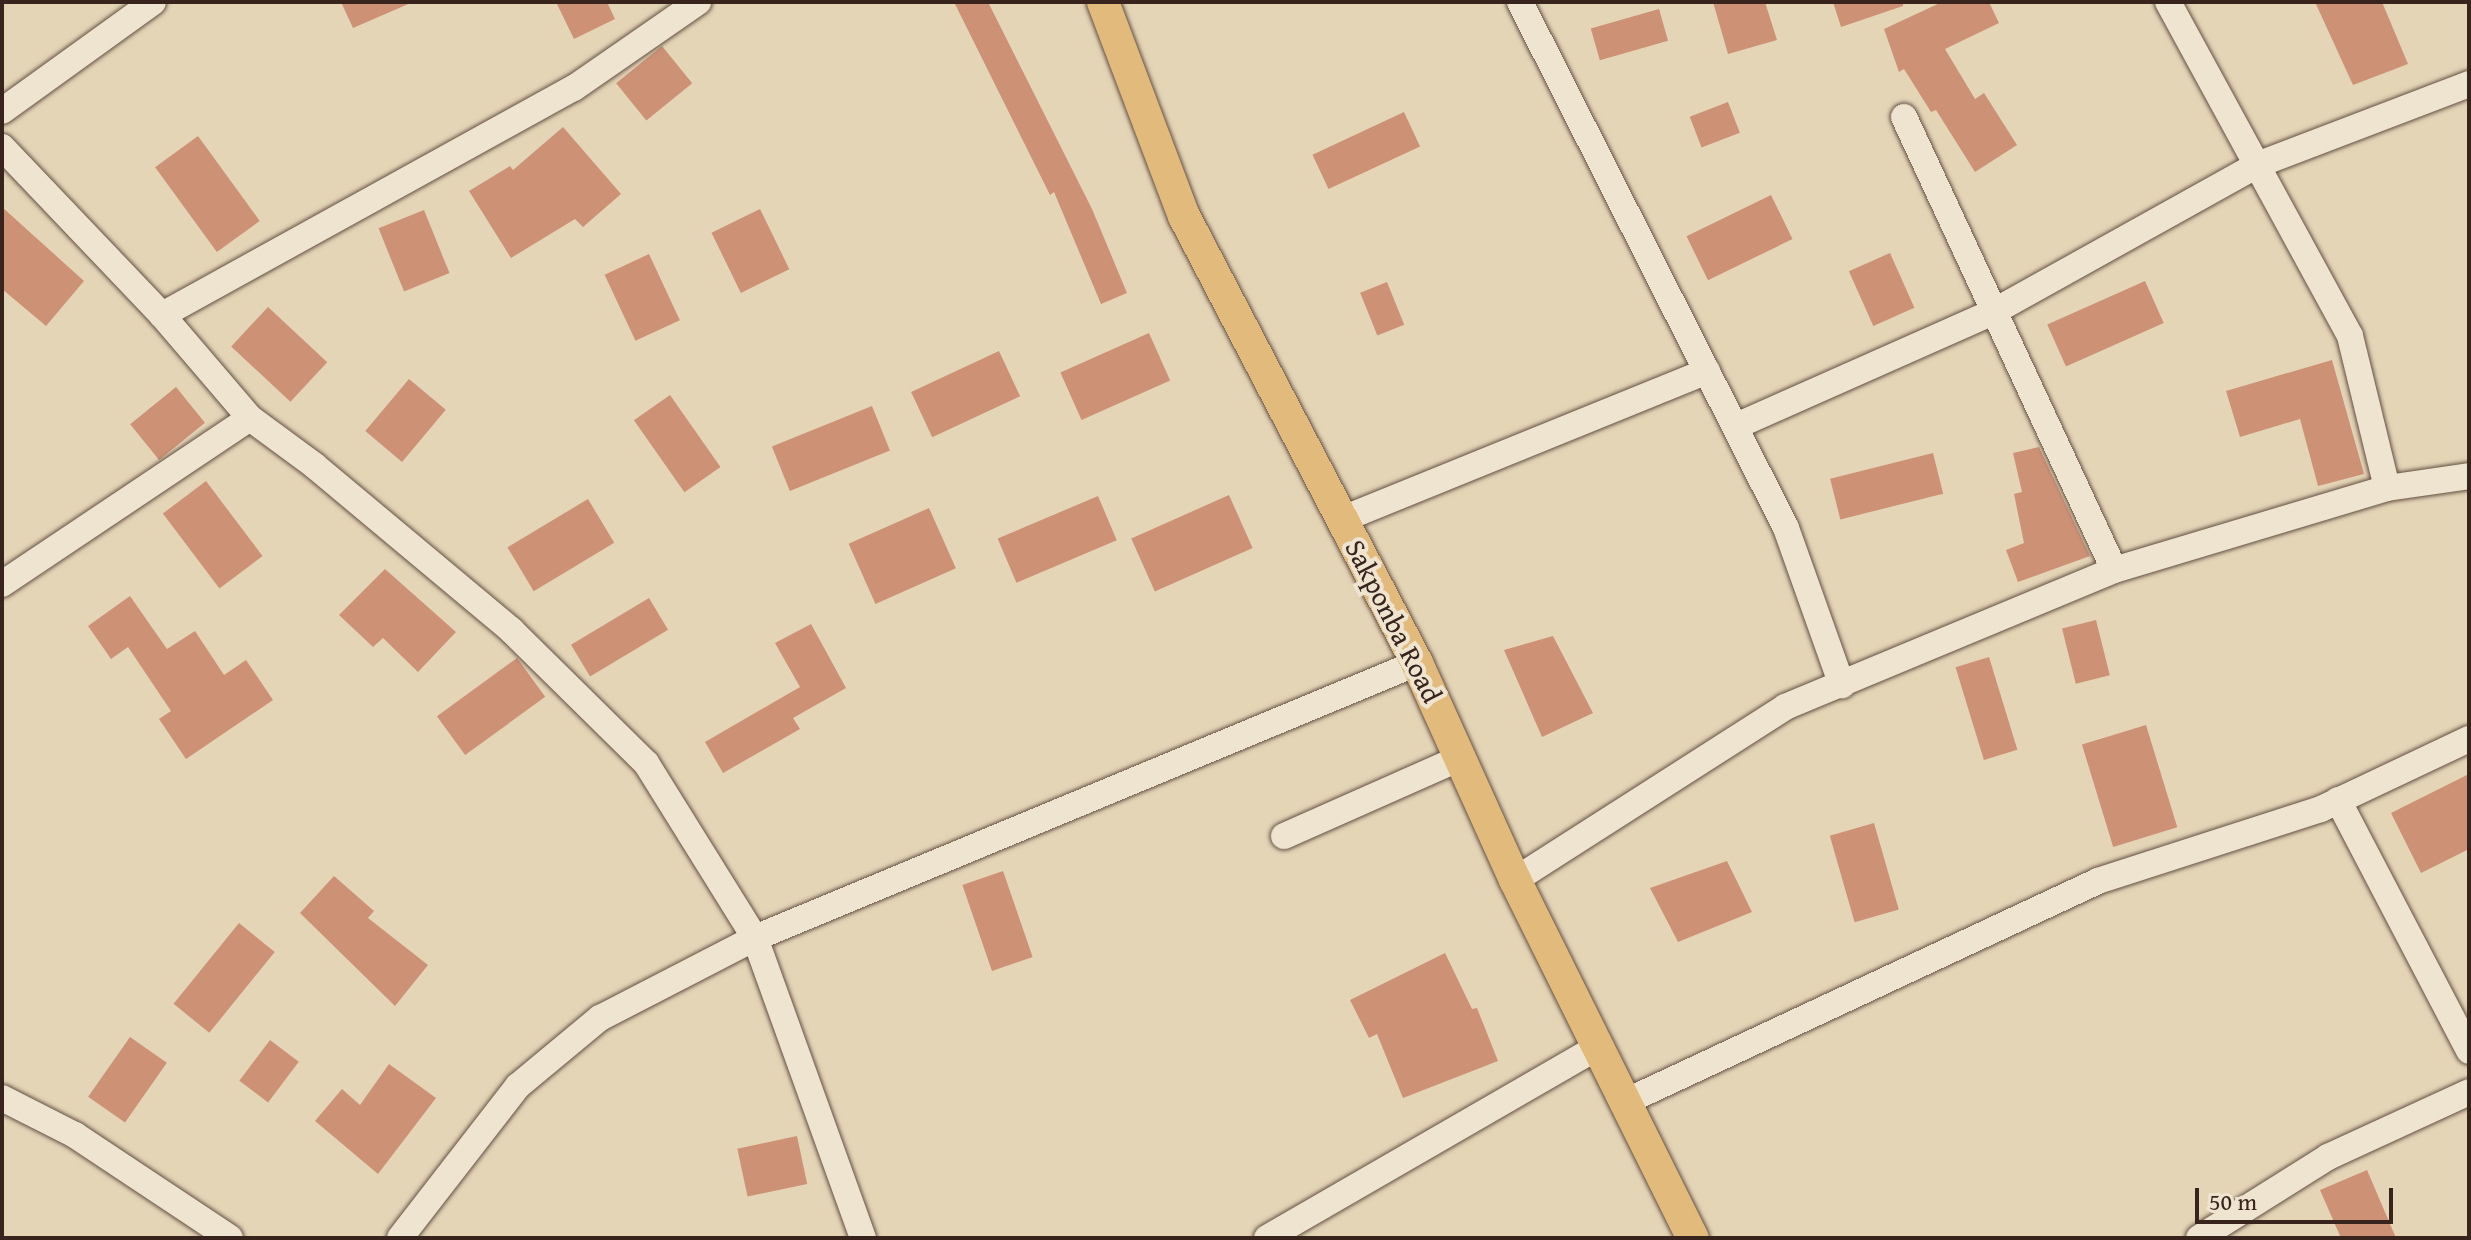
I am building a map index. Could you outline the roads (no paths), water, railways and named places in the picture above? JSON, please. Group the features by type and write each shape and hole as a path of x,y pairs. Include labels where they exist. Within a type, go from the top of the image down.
{"main road":[{"name":"Sakponba Road","path":"1103,2 1184,216 1417,663 1515,880 1693,1238"}],"street":[{"path":"2,111 153,2"},
{"path":"162,315 574,88 698,2"},
{"path":"1520,2 1786,528 1842,685"},
{"path":"2168,2 2350,336 2387,488"},
{"path":"1736,426 1993,312 2257,165 2469,84"},
{"path":"1904,117 2114,570"},
{"path":"2,147 162,315 250,418 315,466 511,630 646,763 755,938 863,1238"},
{"path":"1343,519 1707,371"},
{"path":"2,584 250,418"},
{"path":"1515,880 1785,707 2114,570 2387,488 2469,476"},
{"path":"400,1238 518,1086 600,1018 755,938 1417,663"},
{"path":"1625,1102 2098,881 2338,800 2469,739"},
{"path":"1284,836 1460,758"},
{"path":"2338,800 2469,1051"},
{"path":"1272,1237 1598,1047"},
{"path":"2199,1238 2328,1157 2469,1092"},
{"path":"2,1098 75,1135 230,1238"}]}
